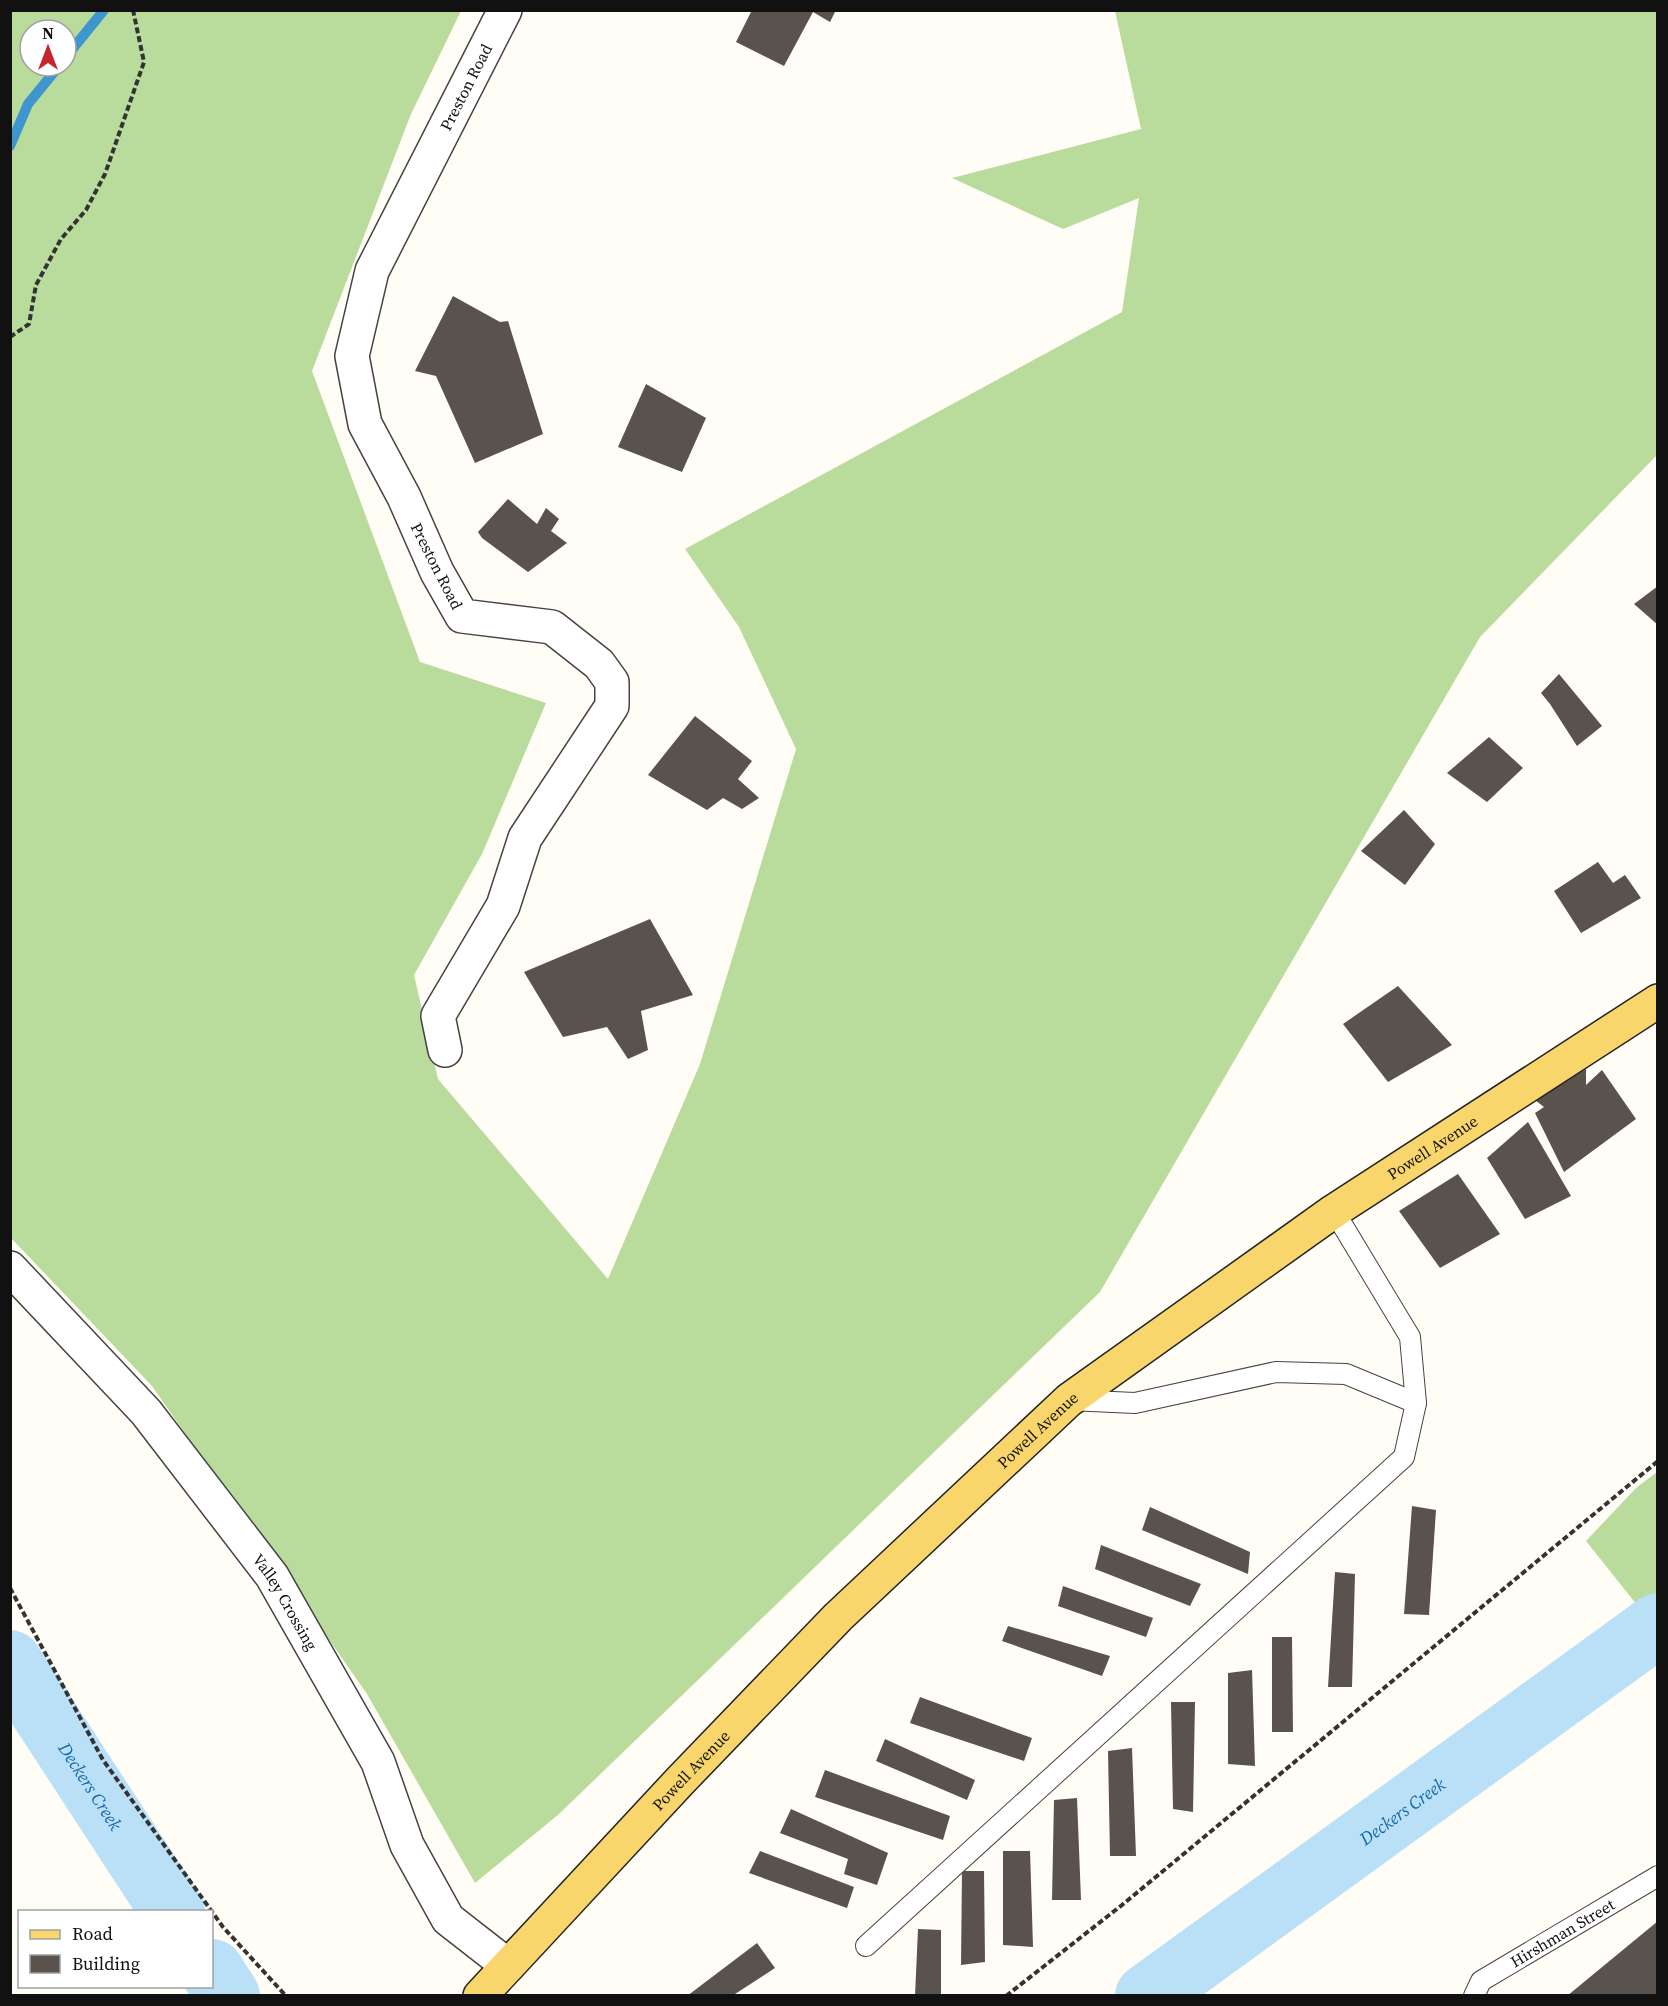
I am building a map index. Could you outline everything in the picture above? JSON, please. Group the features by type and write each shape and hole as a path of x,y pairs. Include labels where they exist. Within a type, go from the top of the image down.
{"main road":[{"name":"Powell Avenue","path":"480,1995 838,1617 1069,1400 1334,1211 1658,1001"}],"street":[{"name":"Preston Road","path":"445,1050 438,1016 504,906 525,838 612,706 612,682 600,663 552,627 462,616 437,573 404,497 365,424 352,356 372,271 505,10"},
{"name":"Valley Crossing","path":"10,1268 147,1412 272,1576 378,1762 407,1845 448,1919 507,1965"}],"lane":[{"path":"866,1946 1404,1457 1416,1403 1410,1337 1334,1211"},
{"path":"1069,1400 1135,1403 1276,1372 1346,1374 1416,1403"},
{"name":"Hirshman Street","path":"1474,1995 1481,1981 1658,1876"}],"path":[{"path":"10,337 29,324 36,285 61,239 86,210 105,174 144,62 133,10"},
{"path":"1006,1995 1131,1897 1658,1461"},
{"path":"10,1588 103,1760 211,1910"},
{"path":"213,1913 286,1995"}],"green space":[{"path":"11,11 461,11 411,114 312,371 420,662 546,703 482,854 414,975 438,1079 608,1279 700,1064 796,749 739,627 685,549 1122,312 1139,198 1063,229 952,178 1141,129 1115,11 1657,11 1657,455 1480,637 1100,1292 559,1814 475,1883 367,1694 152,1386 11,1238"},
{"path":"1657,1472 1657,1630 1586,1541 1636,1488"}],"building":[{"path":"752,10 836,10 830,22 813,12 784,66 736,42"},
{"path":"453,296 500,322 508,321 543,434 475,463 436,376 415,371"},
{"path":"646,384 706,418 682,472 618,447"},
{"path":"508,499 537,524 546,508 559,519 551,531 567,543 528,572 482,538 478,532"},
{"path":"1658,586 1658,625 1634,604"},
{"path":"1559,674 1602,726 1577,746 1541,693"},
{"path":"695,716 752,761 738,779 759,798 742,809 723,798 707,810 648,775"},
{"path":"1489,737 1523,768 1487,802 1447,773"},
{"path":"1404,810 1435,844 1405,885 1361,851"},
{"path":"1598,862 1613,883 1625,875 1641,898 1581,933 1554,891"},
{"path":"650,919 693,995 641,1011 648,1050 628,1059 607,1027 563,1037 524,972"},
{"path":"1398,986 1452,1045 1388,1082 1343,1024"},
{"path":"1586,1069 1586,1085 1602,1070 1636,1119 1564,1172 1535,1113 1544,1107 1535,1100"},
{"path":"1528,1122 1571,1196 1525,1219 1487,1158"},
{"path":"1458,1174 1500,1234 1440,1268 1399,1211"},
{"path":"1412,1506 1436,1510 1429,1615 1404,1614"},
{"path":"1150,1507 1250,1552 1248,1574 1142,1530"},
{"path":"1101,1545 1201,1584 1190,1606 1095,1569"},
{"path":"1335,1572 1355,1574 1352,1687 1328,1687"},
{"path":"1063,1586 1153,1618 1146,1637 1058,1606"},
{"path":"1008,1626 1110,1656 1102,1676 1002,1641"},
{"path":"1272,1637 1292,1637 1293,1732 1272,1732"},
{"path":"1252,1670 1255,1766 1228,1764 1228,1673"},
{"path":"920,1697 1032,1738 1024,1761 910,1723"},
{"path":"1171,1702 1195,1702 1193,1812 1173,1809"},
{"path":"885,1739 975,1780 967,1800 876,1761"},
{"path":"1132,1748 1136,1856 1110,1856 1108,1751"},
{"path":"825,1770 950,1816 943,1840 815,1797"},
{"path":"1077,1798 1081,1900 1052,1900 1054,1800"},
{"path":"791,1809 888,1853 877,1885 844,1874 848,1859 780,1833"},
{"path":"760,1851 854,1887 847,1908 749,1873"},
{"path":"1003,1851 1030,1851 1033,1947 1003,1945"},
{"path":"962,1871 984,1871 985,1962 961,1965"},
{"path":"1658,1921 1658,1996 1567,1996"},
{"path":"918,1929 941,1930 941,1996 915,1996"},
{"path":"757,1943 775,1968 732,1996 687,1996"}],"waterway":[{"path":"78,42 104,10"},
{"path":"10,146 28,104 49,78"},
{"name":"Deckers Creek","path":"1147,1996 1658,1625"},
{"name":"Deckers Creek","path":"10,1662 172,1910"},
{"name":"Deckers Creek","path":"213,1973 228,1996"}]}
